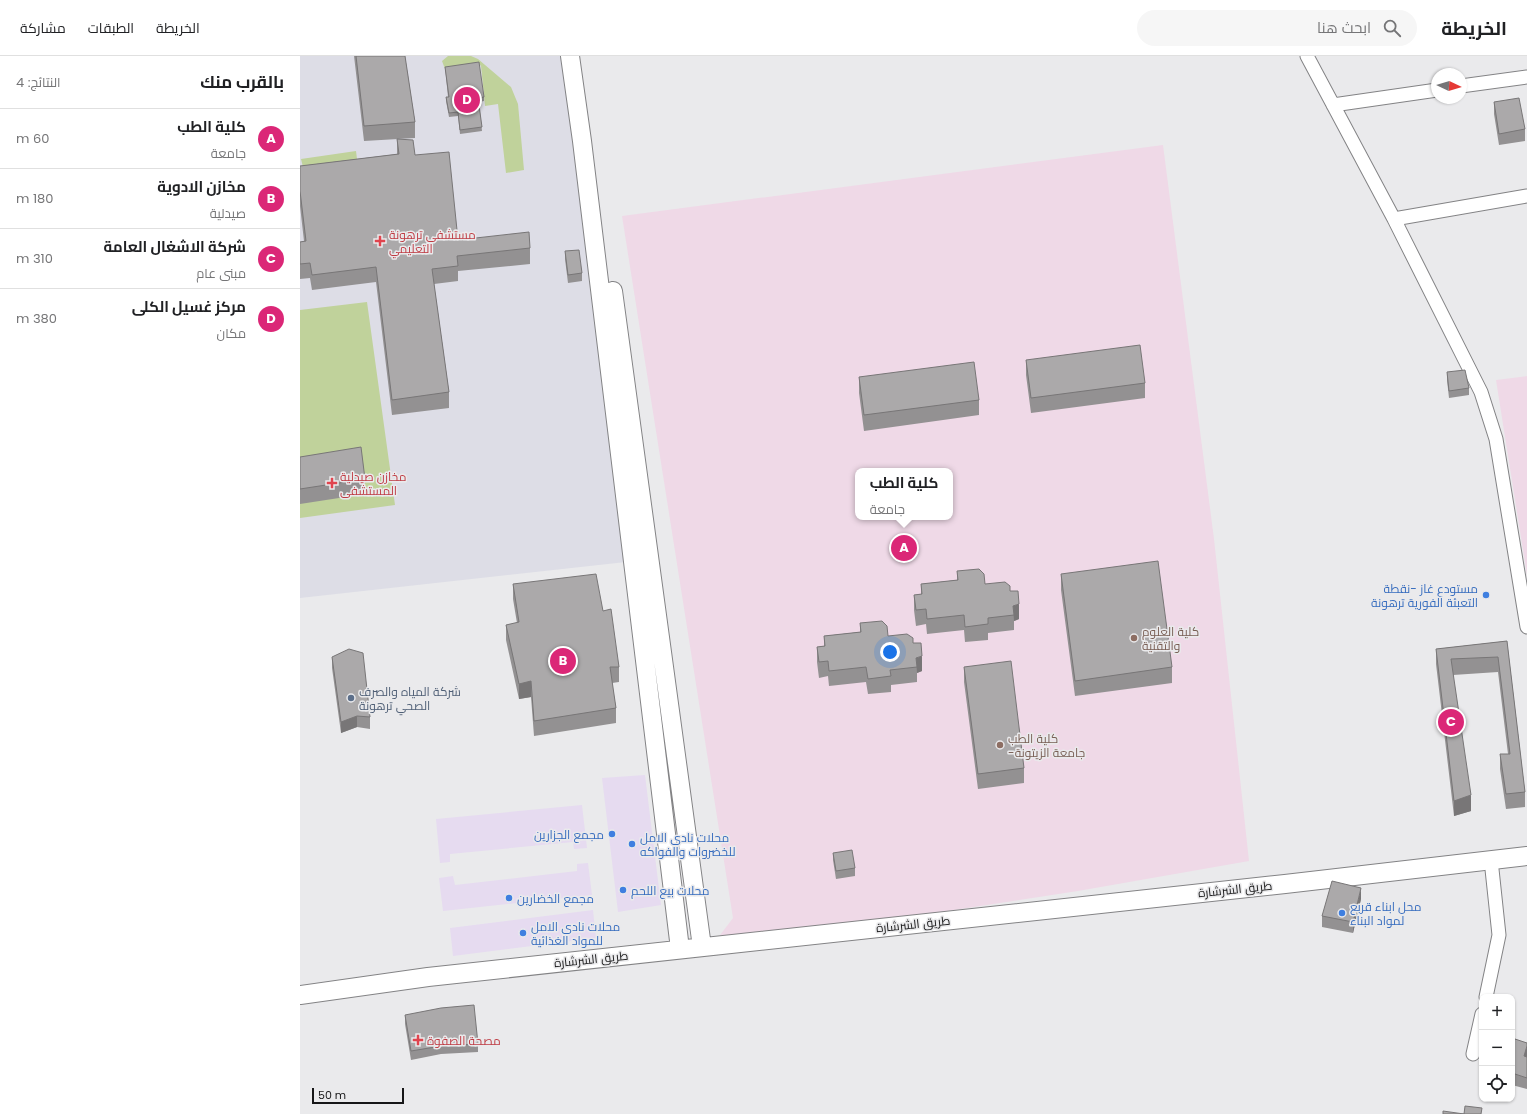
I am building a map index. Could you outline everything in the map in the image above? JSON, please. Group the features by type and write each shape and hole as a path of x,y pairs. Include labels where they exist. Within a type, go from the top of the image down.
{"street":[{"path":"570,56 583,148 680,949"},
{"path":"581,56 702,946"},
{"path":"1307,56 1394,219 1461,350 1485,405 1496,439 1527,627"},
{"path":"1467,85 1527,77"},
{"path":"1333,105 1431,91"},
{"path":"1394,219 1527,196"},
{"name":"طريق الشرشارة","path":"300,997 428,977 702,946 1277,885 1527,856"},
{"path":"1487,994 1499,935 1491,860"},
{"path":"1473,1054 1479,1027"}],"shaded area":[{"path":"300,56 563,56 626,562 300,598"},
{"path":"1163,145 1214,539 1249,861 1078,891 711,947 733,918 622,216"},
{"path":"1527,376 1527,575 1496,380"},
{"name":"محلات نادي الامل للخضروات والفواكه","path":"645,775 661,905 618,912 602,778"},
{"path":"582,805 587,848 574,849 573,842 450,854 450,862 440,863 436,819"},
{"path":"588,863 592,895 443,911 439,878 453,876 455,885 577,871 577,864"},
{"name":"محلات نادي الامل للمواد الغذائية","path":"593,910 596,938 453,956 450,928"}],"green space":[{"path":"448,56 471,56 478,59 511,87 518,104 524,170 506,173 498,104 485,106 481,66 479,64 445,69 442,61"},
{"path":"356,151 357,159 303,167 301,159"},
{"path":"367,302 395,505 300,518 300,310"}],"building":[{"path":"356,56 405,56 415,122 364,126"},
{"path":"479,62 484,97 478,98 482,127 460,130 458,112 449,113 446,97 449,97 445,67"},
{"path":"1519,98 1525,129 1499,134 1494,102"},
{"name":"مستشفى ترهونة التعليمي","path":"397,139 413,140 415,155 449,152 458,240 529,232 530,248 457,256 458,266 432,269 449,392 392,400 376,267 312,275 310,263 300,264 300,242 306,241 300,191 300,166 399,154"},
{"path":"579,250 582,273 568,275 565,251"},
{"path":"1140,345 1145,383 1031,398 1026,360"},
{"path":"974,362 979,400 864,415 859,377"},
{"path":"1465,370 1469,388 1449,391 1447,372"},
{"path":"361,447 365,479 300,489 300,457"},
{"path":"1158,561 1172,667 1075,681 1061,574"},
{"path":"979,569 984,574 985,584 1005,582 1010,586 1010,591 1018,591 1019,604 1013,606 1014,615 988,618 988,624 965,627 964,615 927,619 926,609 916,610 914,595 922,594 921,584 958,580 957,571"},
{"path":"596,574 603,611 611,609 619,667 610,667 616,708 534,721 531,681 519,684 506,625 519,622 513,584"},
{"path":"882,621 887,626 888,636 907,634 913,638 913,643 921,643 922,656 916,658 917,667 890,670 891,676 868,679 866,667 829,671 828,661 819,662 817,647 825,646 824,636 861,632 860,623"},
{"path":"1507,641 1525,792 1506,794 1500,754 1510,754 1498,657 1451,659 1471,795 1454,801 1436,649"},
{"name":"شركة المياه والصرف الصحي ترهونة","path":"349,649 363,653 370,717 357,716 341,722 332,657"},
{"path":"1011,661 1024,768 978,774 964,667"},
{"path":"852,850 855,868 836,871 833,853"},
{"name":"محل ابناء قربع لمواد البناء","path":"1332,881 1361,888 1353,922 1322,916"},
{"path":"474,1005 478,1044 441,1046 411,1051 405,1015 441,1008"},
{"path":"1515,1039 1527,1043 1524,1056 1527,1057 1527,1078 1515,1074"},
{"path":"1465,1106 1482,1108 1481,1114 1464,1114"},
{"path":"1443,1111 1464,1114 1443,1114"}],"place":[{"name":"مركز غسيل الكلى","path":"467,100"},
{"name":"مستشفى ترهونة التعليمي","path":"380,241"},
{"name":"مخازن صيدلية المستشفى","path":"332,483"},
{"name":"كلية الطب","path":"904,548"},
{"name":"مستودع غاز -نقطة التعبئة الفورية ترهونة","path":"1486,595"},
{"name":"كلية العلوم والتقنية","path":"1134,638"},
{"name":"مخازن الادوية","path":"563,661"},
{"name":"شركة المياه والصرف الصحي ترهونة","path":"351,698"},
{"name":"شركة الاشغال العامة","path":"1451,722"},
{"name":"كلية الطب -جامعة الزيتونة","path":"1000,745"},
{"name":"مجمع الجزارين","path":"612,834"},
{"name":"محلات نادي الامل للخضروات والفواكه","path":"632,844"},
{"name":"محلات بيع اللحم","path":"623,890"},
{"name":"مجمع الخضارين","path":"509,898"},
{"name":"محل ابناء قربع لمواد البناء","path":"1342,913"},
{"name":"محلات نادي الامل للمواد الغذائية","path":"523,933"},
{"name":"مصحة الصفوة","path":"418,1040"}]}
